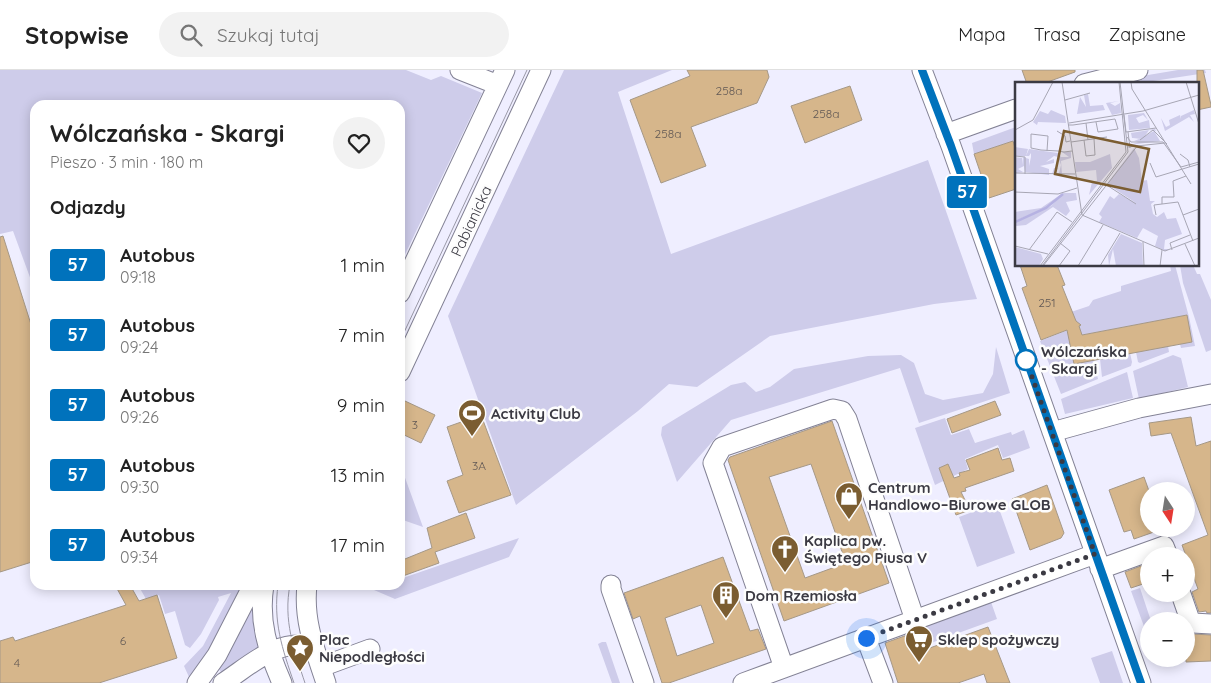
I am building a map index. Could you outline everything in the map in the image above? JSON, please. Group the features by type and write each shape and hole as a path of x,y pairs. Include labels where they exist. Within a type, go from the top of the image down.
{"street":[{"path":"405,283 502,78 460,70"},
{"name":"Pabianicka","path":"405,361 541,70"},
{"path":"922,70 1140,683"},
{"path":"1096,82 1136,75"},
{"path":"946,134 1015,109"},
{"path":"1052,432 1140,408 1211,394"},
{"path":"784,668 713,463 722,447 833,409 842,411 848,418 915,620"},
{"path":"743,683 915,620 1098,561 1140,551"},
{"path":"611,585 644,683"},
{"path":"197,683 217,655 250,590"},
{"path":"264,590 262,618 269,652 282,683"},
{"path":"307,590 306,617 313,646 324,675 370,649"},
{"path":"1184,602 1190,620 1193,623 1211,624"},
{"path":"866,638 883,683"},
{"path":"223,683 269,652 282,646 299,644 313,646"}],"shaded area":[{"path":"0,70 406,70 431,80 441,76 482,93 405,255 405,100 30,100 30,277 13,231 0,234"},
{"path":"564,70 672,70 618,92 671,254 928,160 977,299 934,304 770,336 697,387 669,384 638,411 516,505 448,316"},
{"path":"1178,70 1205,70 1206,73 1140,82 1142,76"},
{"path":"1015,127 1015,140 974,154 972,143"},
{"path":"1170,266 1175,266 1195,346 1181,348 1180,344 1187,315 1081,335 1071,312 1089,306 1093,300 1121,291 1121,286 1171,271"},
{"path":"1180,266 1193,266 1197,274 1200,274 1211,300 1211,350 1206,352 1183,283"},
{"path":"1073,328 1069,338 1074,363 1093,360 1098,379 1061,394 1040,341"},
{"path":"1168,346 1169,352 1140,363 1138,362 1136,352"},
{"path":"996,347 1010,393 919,423 900,368 731,420 677,482 661,435 662,427 731,385 745,382 756,392 770,387 794,369 868,356 901,355 914,363 925,394 943,400 983,393 993,374"},
{"path":"1130,353 1131,366 1102,377 1100,359"},
{"path":"1173,355 1181,358 1188,387 1139,399 1133,371"},
{"path":"1127,372 1133,398 1065,414 1061,399"},
{"path":"945,418 951,435 969,429 975,443 1011,432 1012,435 1024,430 1030,448 1003,458 998,445 965,459 968,469 935,485 915,428"},
{"path":"405,478 423,527 405,521"},
{"path":"997,503 1015,553 977,567 959,517"},
{"path":"519,538 509,557 395,599 374,590 405,590 405,577"},
{"path":"1140,588 1140,602 1145,602 1148,612 1140,612 1140,616 1131,591"},
{"path":"141,590 245,590 229,622 208,657 189,677 184,666 203,646 231,593 218,597 219,600 201,634 190,648 185,645 175,611 165,614 159,595 146,599"},
{"path":"991,602 997,619 928,644 922,627"},
{"path":"251,609 253,609 259,649 224,673 221,672 218,668"},
{"path":"606,642 620,683 612,683 598,644"},
{"path":"1112,651 1123,683 1100,683 1091,658"}],"building":[{"path":"687,70 767,70 769,77 757,103 691,127 706,166 661,183 630,100 690,76"},
{"path":"1022,70 1075,70 1075,72 1048,82 1026,82"},
{"path":"1197,70 1203,70 1211,107 1198,110"},
{"path":"850,86 862,120 805,143 791,106"},
{"path":"1013,141 1015,148 1015,189 989,198 974,154"},
{"path":"3,236 30,321 30,563 0,572 0,237"},
{"path":"1020,266 1057,266 1065,285 1062,286 1076,321 1081,325 1079,326 1082,335 1187,315 1192,342 1074,364 1067,330 1041,340 1022,288 1027,286"},
{"path":"405,401 435,415 421,443 405,435"},
{"path":"995,401 1001,415 952,433 947,419"},
{"path":"481,415 511,495 459,513 447,481 463,475 447,427"},
{"path":"1191,417 1196,446 1211,441 1211,613 1206,611 1199,612 1195,601 1195,590 1198,589 1195,581 1195,547 1183,547 1182,545 1208,535 1195,499 1195,482 1189,482 1171,433 1151,436 1149,423"},
{"name":"Centrum Handlowo–Biurowe GLOB","path":"832,421 889,583 784,621 728,460 730,457","holes":["811,464 846,563 805,578 769,477"]},
{"path":"998,448 1002,460 1010,458 1014,471 965,488 966,491 961,492 970,510 956,515 939,468 948,464 954,478 960,476 959,473 970,470 966,460"},
{"path":"1144,477 1146,482 1140,482 1140,537 1134,539 1131,530 1124,532 1109,490"},
{"path":"1047,485 1064,533 1061,538 1030,550 1012,499"},
{"path":"466,513 475,538 435,552 439,563 405,575 405,559 432,548 427,528"},
{"name":"Dom Rzemiosła","path":"723,557 750,631 758,629 766,649 669,683 662,683 640,616 633,619 624,593","holes":["701,605 714,643 677,656 665,618"]},
{"path":"1140,566 1140,585 1131,588 1125,572"},
{"path":"118,590 133,590 139,601 157,595 177,658 99,683 0,683 0,641 13,637 15,641 126,605"},
{"path":"988,627 1010,683 987,683 984,674 958,683 898,683 885,643 921,630 927,649"},
{"path":"1195,634 1211,635 1211,661 1195,662"}],"tram line":[{"path":"405,330 527,70"},
{"path":"278,590 277,611 280,635 294,683"},
{"path":"289,590 288,610 291,635 305,683"}],"bus line":[{"name":"57","path":"922,70 951,146 1141,683"}],"place":[{"name":"Wólczańska - Skargi","path":"1026,360"},
{"name":"Activity Club","path":"472,437"},
{"name":"Centrum Handlowo–Biurowe GLOB","path":"849,520"},
{"name":"Kaplica pw. Świętego Piusa V","path":"785,573"},
{"name":"Dom Rzemiosła","path":"726,619"},
{"name":"Sklep spożywczy","path":"919,663"},
{"name":"Plac Niepodległości","path":"300,672"}],"route":[{"path":"866,638 1095,554 1026,360"}]}
